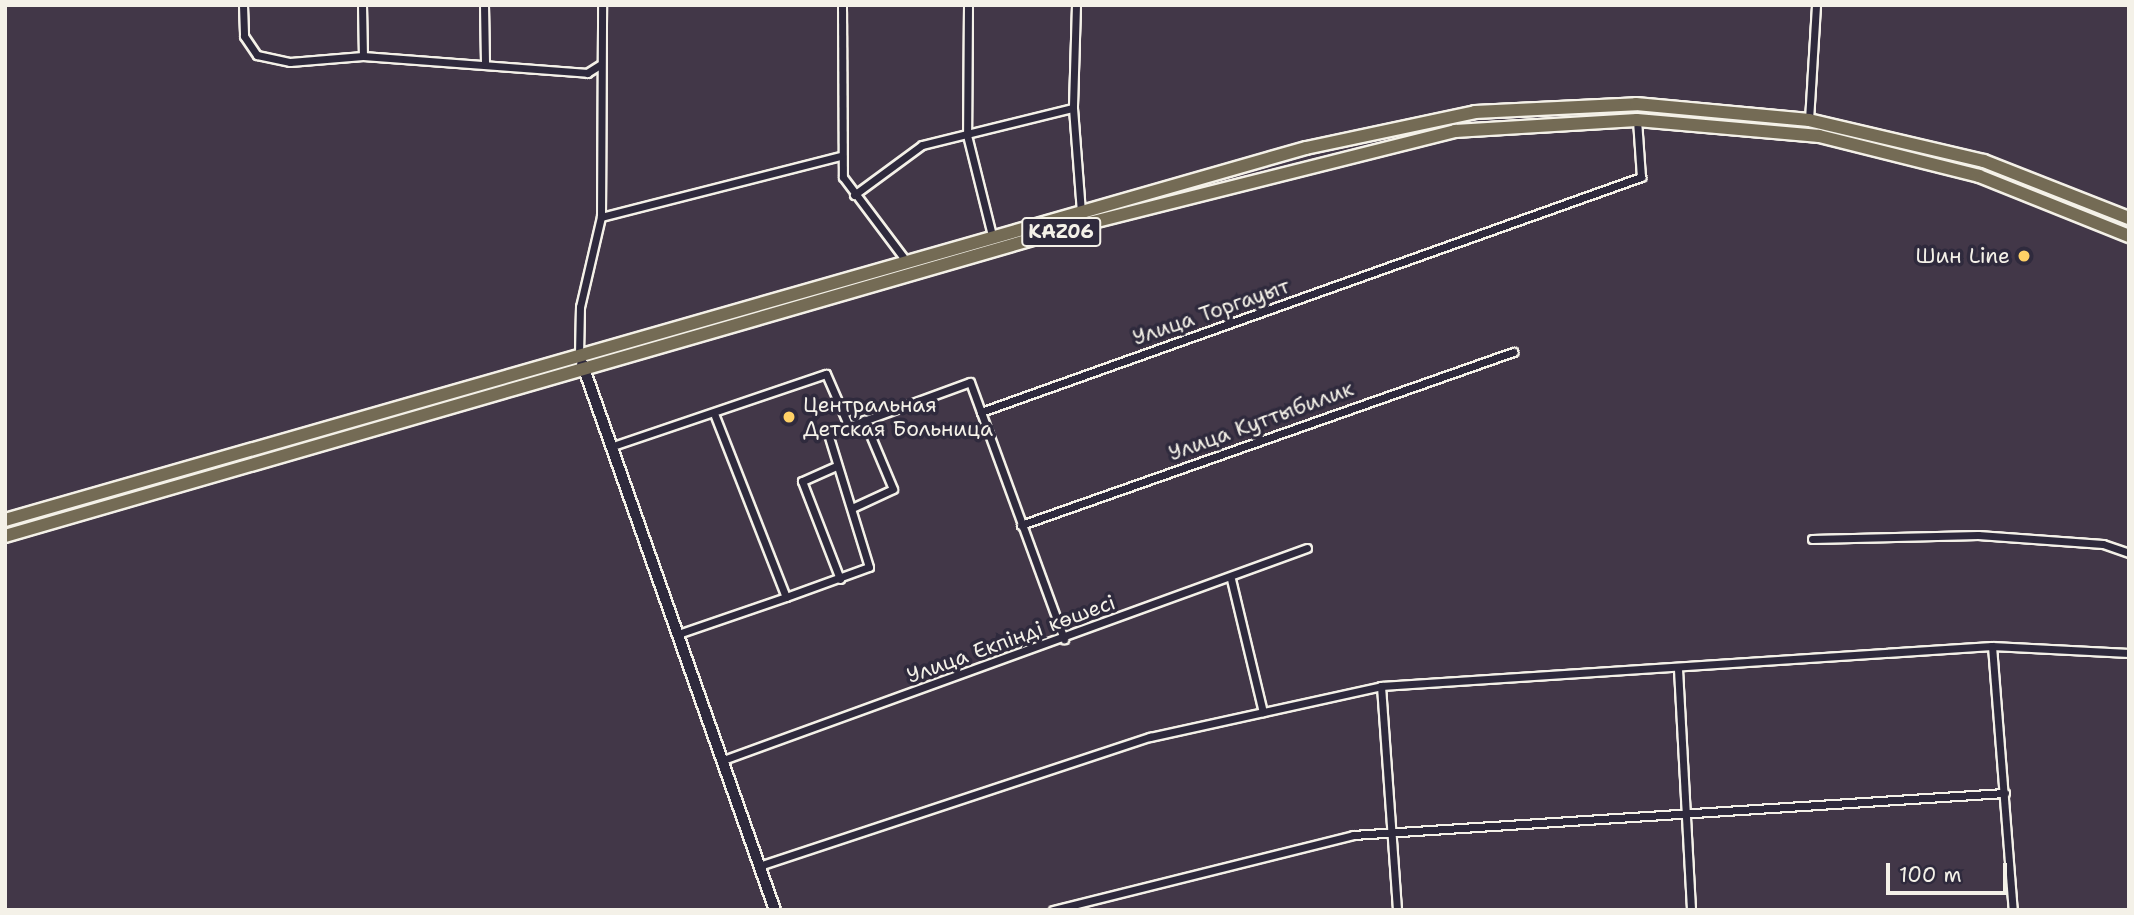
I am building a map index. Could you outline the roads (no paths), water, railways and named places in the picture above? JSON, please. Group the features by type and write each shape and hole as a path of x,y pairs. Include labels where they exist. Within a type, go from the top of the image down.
{"highway":[{"name":"KАZ06","path":"5,520 906,261 993,239 1306,148 1392,127 1520,109 1636,104 1809,120 1984,160 2129,218"},
{"name":"KАZ06","path":"5,536 584,367 1311,163 1455,131 1637,120 1819,136 1923,160 2018,189 2129,236"},
{"path":"1306,148 1311,163"}],"main road":[{"path":"579,354 609,447 726,759 775,910"}],"street":[{"path":"243,5 244,36 257,55 290,62 363,56 587,74 600,65"},
{"path":"362,5 363,56"},
{"path":"484,5 485,65"},
{"path":"579,354 580,307 601,217 602,5"},
{"path":"842,5 843,177 906,261"},
{"path":"968,5 967,135 993,239"},
{"path":"1076,5 1073,108 1082,212"},
{"path":"1809,120 1816,5"},
{"path":"855,195 922,145 1073,108"},
{"name":"Улица Торгауыт","path":"981,412 1641,177 1637,120"},
{"path":"601,217 841,156"},
{"name":"Улица Куттыбилик","path":"1021,525 1513,352"},
{"path":"609,447 715,415 826,374 849,427"},
{"path":"681,634 869,567 852,508 825,440 864,421 970,383 1064,639"},
{"path":"715,415 786,597"},
{"path":"852,508 893,489 864,421"},
{"path":"834,467 802,481 840,579"},
{"path":"1812,539 1978,535 2103,544 2129,552"},
{"name":"Улица Екпінді көшесі","path":"726,759 1231,579 1307,548"},
{"path":"1231,579 1263,712"},
{"path":"762,865 1150,737 1381,686 1678,669 1992,646 2129,653"},
{"path":"1992,646 2013,910"},
{"path":"1678,669 1683,810 1691,910"},
{"path":"1381,686 1396,910"},
{"path":"1053,910 1096,894 1391,831 1683,810 2005,793"}],"place":[{"name":"Шин Line","path":"2024,256"},
{"name":"Центральная Детская Больница","path":"789,417"}]}
